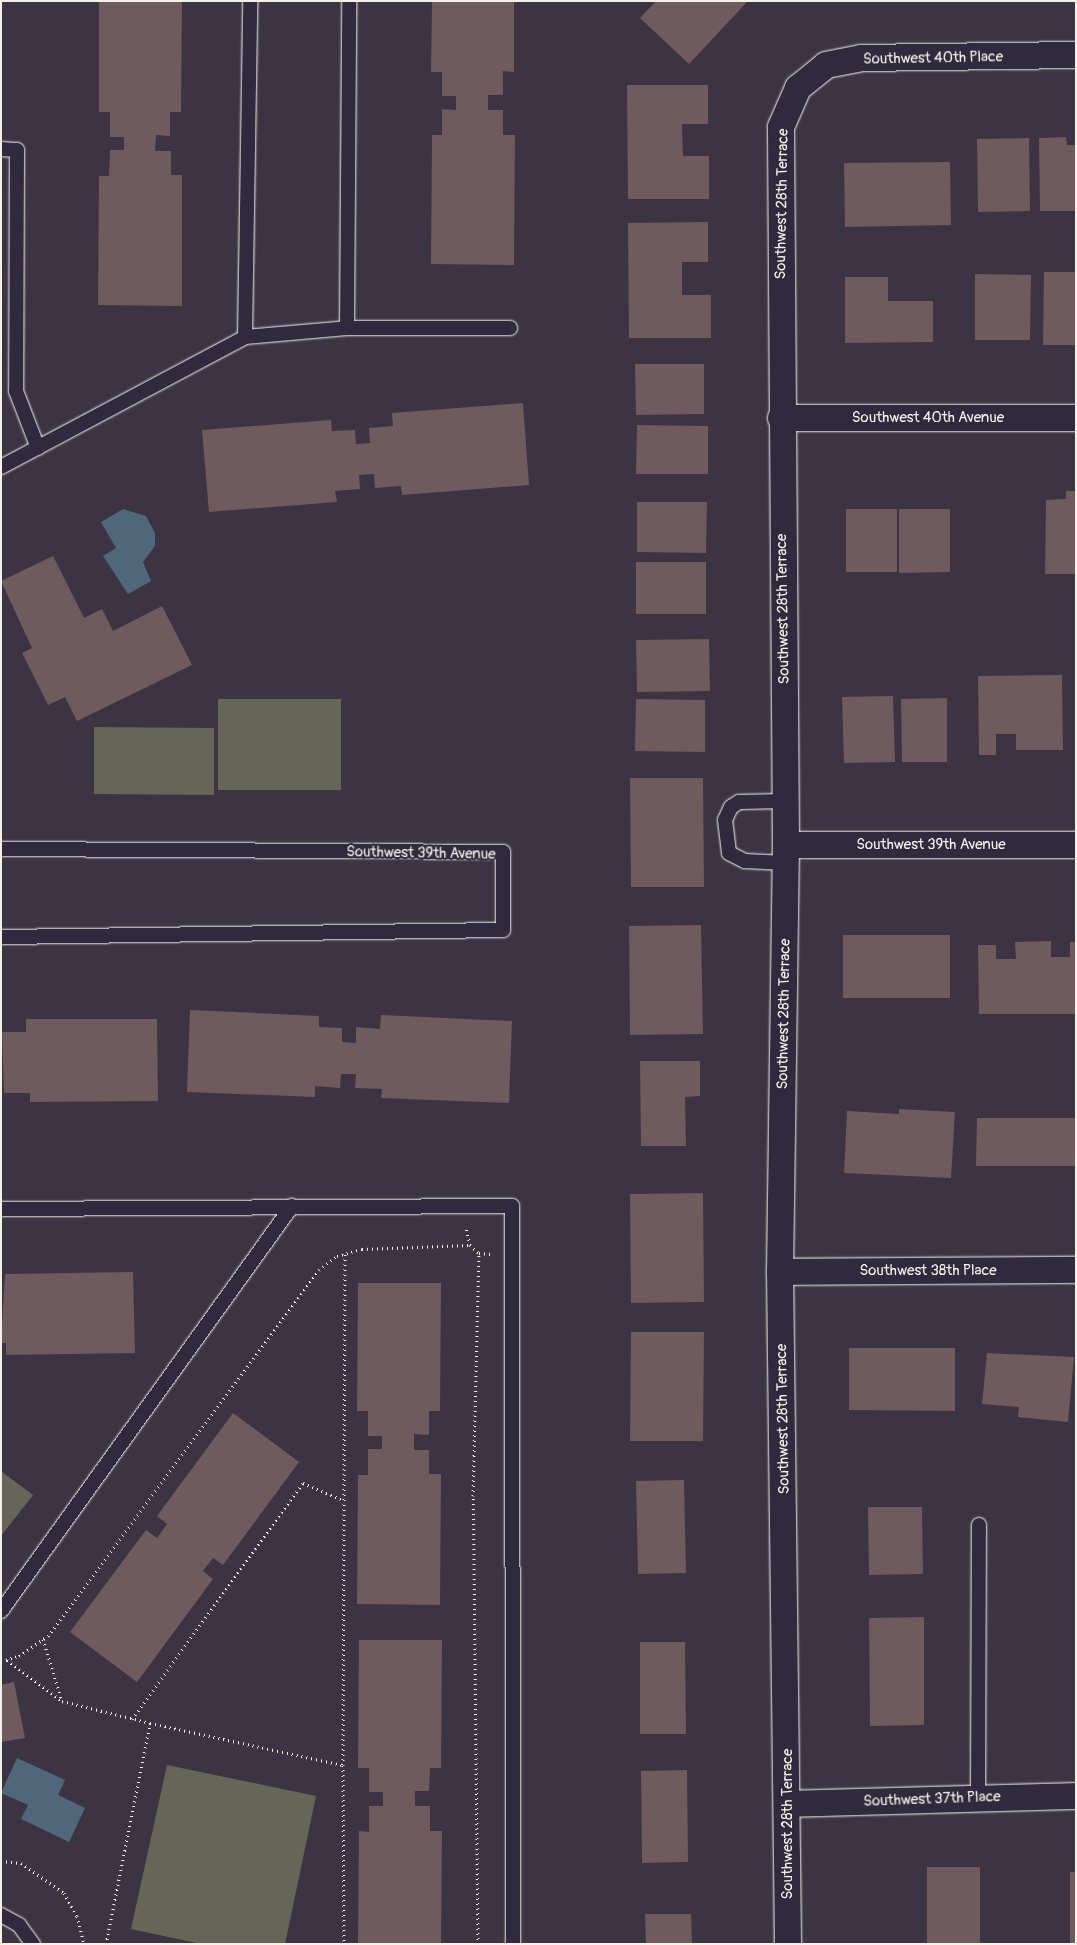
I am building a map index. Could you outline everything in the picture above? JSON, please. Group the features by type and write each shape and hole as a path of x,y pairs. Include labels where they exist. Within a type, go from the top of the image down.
{"street":[{"name":"Southwest 40th Place","path":"798,88 826,65 861,58 1076,55"},
{"name":"Southwest 28th Terrace","path":"788,1944 789,1804 780,1272 786,854 781,418 781,127 798,88"},
{"name":"Southwest 40th Avenue","path":"781,418 1076,418"},
{"name":"Southwest 39th Avenue","path":"786,854 1076,845"},
{"name":"Southwest 38th Place","path":"780,1272 1076,1270"},
{"name":"Southwest 37th Place","path":"789,1804 978,1797 1076,1796"}],"lane":[{"path":"245,337 250,1"},
{"path":"347,328 349,1"},
{"path":"1,150 17,150 16,391 38,448"},
{"path":"1,467 245,337 347,328 510,328"},
{"path":"785,801 740,802 731,807 725,820 729,852 745,861 786,854"},
{"name":"Southwest 39th Avenue","path":"1,848 503,852 503,930 1,937"},
{"path":"1,1611 8,1607 292,1206"},
{"path":"1,1209 512,1206 513,1944"},
{"path":"978,1797 979,1525"},
{"path":"1,1915 19,1925 33,1944"}],"path":[{"path":"1,1661 42,1639 319,1270 345,1253 362,1248 470,1245 467,1206"},
{"path":"344,1944 342,1765 345,1253"},
{"path":"478,1944 473,1496 479,1253"},
{"path":"132,1719 303,1483 343,1500"},
{"path":"42,1639 62,1701"},
{"path":"7,1659 62,1701 132,1719 342,1765"},
{"path":"106,1944 150,1723"},
{"path":"1,1861 21,1863 64,1894 77,1916 84,1944"}],"green space":[{"path":"218,699 341,699 341,790 218,790"},
{"path":"94,727 214,728 214,795 94,794"},
{"path":"1,1471 33,1495 1,1536"},
{"path":"167,1765 316,1796 285,1944 201,1944 131,1929"}],"water":[{"path":"123,509 146,516 155,533 155,546 143,562 151,581 128,594 103,556 116,548 101,522"},
{"path":"17,1758 65,1780 58,1795 85,1808 69,1842 21,1819 28,1805 1,1793"}],"building":[{"path":"99,1 182,1 181,112 170,112 170,136 156,135 155,151 171,151 171,175 182,175 182,306 98,305 99,176 109,176 110,150 124,150 124,137 110,137 110,112 99,112"},
{"path":"432,1 514,1 514,72 503,71 503,95 488,95 488,110 503,110 503,135 515,135 514,265 431,264 432,135 442,135 442,109 456,110 456,96 442,96 442,72 431,72"},
{"path":"656,1 748,1 689,64 640,18"},
{"path":"627,85 708,85 708,124 682,124 683,156 709,156 709,199 628,199"},
{"path":"1066,137 1067,145 1076,145 1076,211 1040,211 1039,138"},
{"path":"1029,138 1030,211 978,212 977,139"},
{"path":"950,162 951,225 845,227 844,163"},
{"path":"708,222 708,262 682,262 682,295 711,295 711,338 629,338 628,223"},
{"path":"1044,272 1076,272 1076,345 1043,345"},
{"path":"975,274 1031,275 1030,340 975,340"},
{"path":"845,277 888,277 888,301 933,301 933,342 845,343"},
{"path":"635,364 704,364 704,414 636,415"},
{"path":"523,403 529,485 402,495 401,486 375,488 374,474 359,475 360,489 335,491 337,502 209,512 202,430 331,420 332,431 355,430 356,444 370,443 369,428 393,426 392,413"},
{"path":"637,425 708,426 708,474 636,474"},
{"path":"1066,491 1076,491 1076,574 1045,574 1046,500 1066,499"},
{"path":"637,502 707,502 706,553 637,552"},
{"path":"846,509 897,509 897,572 846,572"},
{"path":"899,509 950,509 950,572 899,573"},
{"path":"53,556 84,618 102,609 113,631 162,606 192,665 77,721 65,697 48,705 22,653 32,648 1,581"},
{"path":"636,562 706,562 706,614 636,614"},
{"path":"709,639 710,691 637,692 636,640"},
{"path":"1062,675 1063,750 1016,750 1016,734 996,734 996,755 979,755 978,676"},
{"path":"893,696 895,762 844,763 842,697"},
{"path":"947,698 947,762 902,762 901,699"},
{"path":"636,699 705,700 705,752 635,751"},
{"path":"630,778 703,778 704,887 631,887"},
{"path":"701,925 703,1034 630,1035 629,926"},
{"path":"843,935 950,935 950,998 843,998"},
{"path":"1051,941 1051,957 1070,957 1070,942 1076,942 1076,1014 979,1014 978,945 996,945 996,959 1016,959 1015,942"},
{"path":"190,1010 319,1016 319,1027 342,1028 342,1042 356,1043 356,1027 380,1029 381,1015 512,1021 509,1103 381,1098 382,1089 355,1088 356,1074 341,1074 340,1088 315,1086 315,1097 187,1092"},
{"path":"26,1019 157,1019 158,1101 30,1102 30,1093 4,1093 2,1032 26,1032"},
{"path":"640,1061 700,1061 700,1096 685,1097 686,1146 641,1146"},
{"path":"899,1109 955,1112 951,1178 844,1173 847,1111 899,1114"},
{"path":"977,1118 1076,1118 1076,1166 976,1166"},
{"path":"703,1193 704,1302 631,1303 630,1194"},
{"path":"133,1272 135,1353 6,1355 6,1343 1,1343 5,1274"},
{"path":"358,1283 441,1283 440,1411 429,1411 429,1435 414,1434 414,1450 429,1450 429,1474 441,1474 440,1605 357,1604 358,1475 368,1475 368,1449 382,1449 382,1436 368,1436 368,1411 357,1411"},
{"path":"631,1332 704,1332 703,1441 630,1441"},
{"path":"849,1348 955,1348 955,1411 849,1410"},
{"path":"987,1353 1074,1357 1068,1422 1018,1417 1019,1407 982,1404"},
{"path":"233,1413 299,1462 223,1565 213,1558 203,1571 213,1579 137,1682 70,1632 146,1530 157,1538 167,1524 157,1516"},
{"path":"684,1480 686,1573 638,1574 636,1481"},
{"path":"868,1507 922,1507 923,1574 869,1575"},
{"path":"924,1617 924,1725 870,1726 869,1618"},
{"path":"359,1640 442,1640 441,1768 430,1768 429,1791 415,1791 415,1806 430,1806 430,1831 442,1831 441,1944 358,1944 359,1831 369,1832 369,1806 383,1806 383,1792 369,1792 369,1768 358,1768"},
{"path":"640,1642 685,1642 686,1734 640,1734"},
{"path":"14,1682 25,1738 1,1742 1,1685"},
{"path":"687,1770 688,1862 642,1863 641,1771"},
{"path":"927,1867 980,1867 980,1944 927,1944"},
{"path":"1070,1872 1076,1872 1076,1944 1070,1944"},
{"path":"645,1914 691,1914 692,1944 646,1944"}]}
